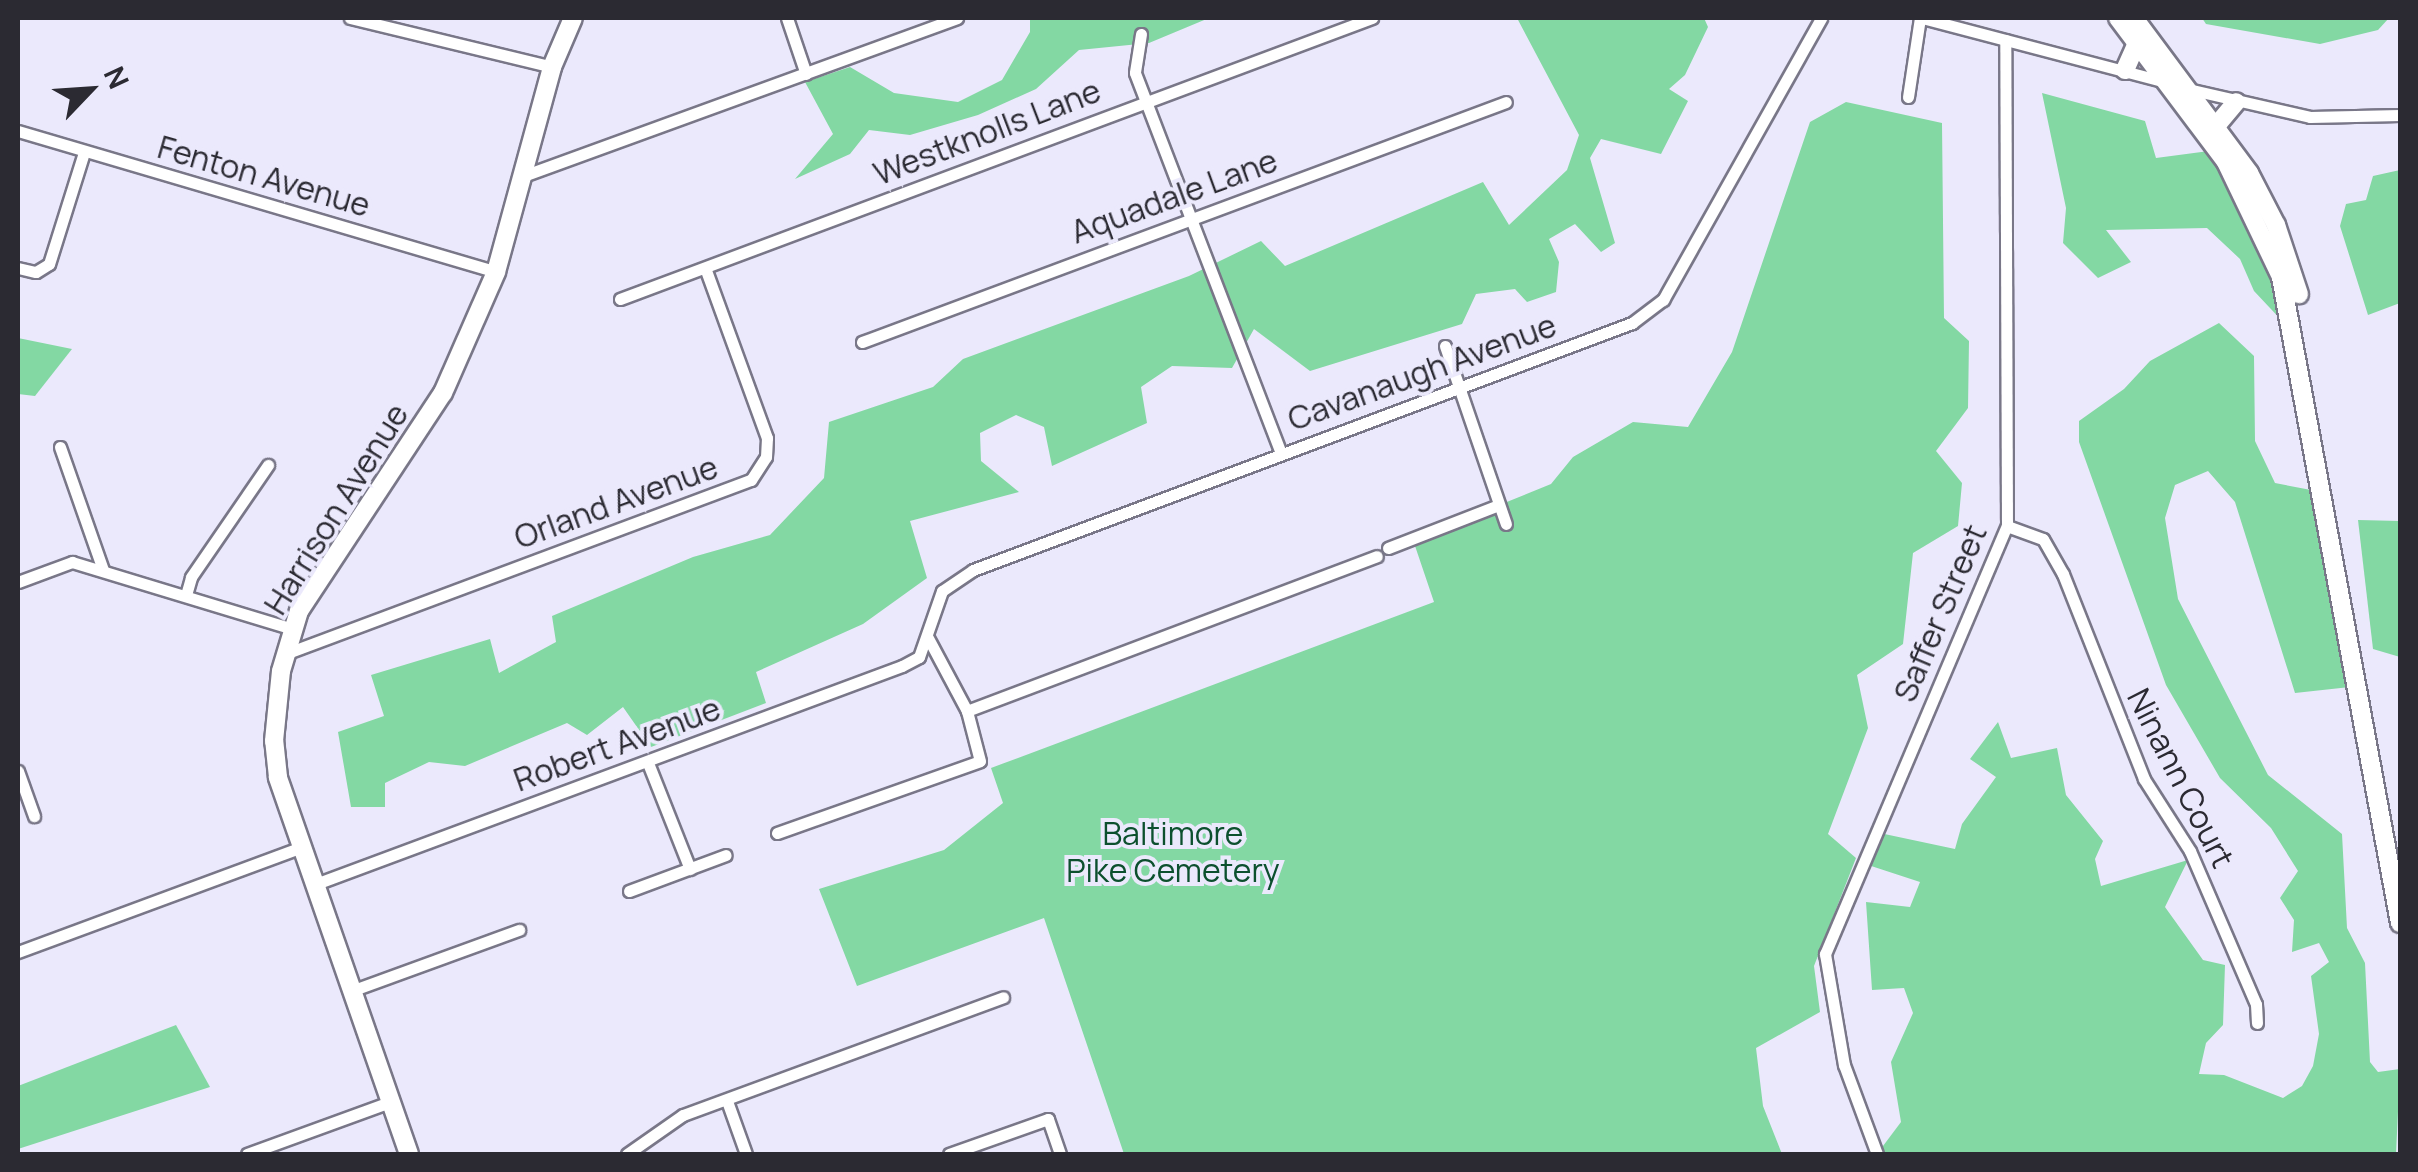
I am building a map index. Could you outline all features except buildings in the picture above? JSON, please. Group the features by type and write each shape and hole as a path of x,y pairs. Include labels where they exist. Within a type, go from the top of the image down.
{"main road":[{"name":"Harrison Avenue","path":"409,1154 299,848 275,759 285,654 292,628 432,413 496,272 552,67 573,18"},
{"path":"2118,18 2243,192 2289,301 2400,923"},
{"path":"2134,18 2216,126 2266,203 2297,287 2400,860"},
{"path":"2126,70 2137,43"},
{"path":"2216,126 2236,102"}],"street":[{"path":"350,18 552,67"},
{"path":"786,18 806,74"},
{"path":"523,176 957,18"},
{"name":"Westknolls Lane","path":"620,299 1372,18"},
{"name":"Cavanaugh Avenue","path":"928,638 935,603 960,576 1632,323 1663,300 1821,18"},
{"path":"1908,96 1921,18 2236,102 2310,117 2400,115"},
{"path":"1140,34 1134,64 1146,102 1282,454"},
{"name":"Saffer Street","path":"1877,1154 1844,1064 1831,1006 1828,944 2007,526 2005,40"},
{"name":"Aquadale Lane","path":"862,342 1506,102"},
{"name":"Fenton Avenue","path":"18,131 496,272"},
{"path":"18,268 36,272 49,264 84,152"},
{"name":"Orland Avenue","path":"285,654 751,480 766,457 768,438 704,268"},
{"path":"1444,346 1506,524"},
{"path":"60,447 104,570"},
{"path":"186,595 191,577 268,465"},
{"path":"967,711 1499,505"},
{"name":"Ninann Court","path":"2007,526 2042,538 2063,574 2144,779 2190,851 2256,1004 2257,1023"},
{"path":"18,582 72,562 292,628"},
{"path":"778,833 980,760 967,711 928,638"},
{"name":"Robert Avenue","path":"313,885 902,666 919,657 928,638"},
{"path":"648,762 690,869"},
{"path":"18,771 34,816"},
{"path":"18,952 299,848"},
{"path":"629,891 726,854"},
{"path":"351,991 519,930"},
{"path":"627,1154 683,1115 1003,997"},
{"path":"727,1100 746,1154"},
{"path":"247,1154 390,1102"},
{"path":"949,1154 1048,1119 1060,1154"}],"green space":[{"path":"1030,18 1209,18 1149,43 1079,50 1036,89 978,115 910,135 869,130 850,154 795,179 833,134 805,82 850,67 894,93 958,102 1002,80 1030,32"},
{"path":"1517,18 1704,18 1708,27 1685,75 1669,89 1688,101 1661,154 1601,139 1590,158 1615,243 1601,252 1575,224 1549,239 1559,262 1556,292 1527,302 1515,289 1476,294 1462,324 1310,371 1254,329 1232,368 1172,366 1141,387 1147,423 1052,466 1044,427 1016,415 980,433 981,461 1019,492 910,521 927,578 863,624 756,672 766,703 651,747 623,707 587,735 567,723 465,766 429,762 385,783 385,807 351,807 338,732 384,716 371,675 490,639 499,673 556,642 552,616 693,557 770,535 824,478 829,422 933,387 963,359 1189,276 1261,241 1285,266 1483,182 1509,225 1567,170 1579,135"},
{"path":"2202,18 2389,18 2378,30 2320,44 2206,24"},
{"path":"2042,93 2145,121 2156,158 2209,151 2252,218 2285,324 2254,291 2240,259 2207,228 2106,230 2131,262 2098,278 2063,243 2066,208"},
{"name":"Baltimore Pike Cemetery","path":"1846,102 1942,123 1944,318 1969,341 1968,408 1936,451 1962,483 1958,526 1913,553 1903,644 1857,675 1868,728 1828,834 1856,858 1814,966 1820,1012 1756,1048 1763,1106 1782,1154 1124,1154 1044,918 857,986 819,889 944,850 1003,803 991,768 1434,602 1413,540 1551,484 1573,457 1633,422 1688,427 1732,352 1810,122"},
{"path":"2400,170 2400,303 2368,315 2340,226 2346,204 2366,200 2373,176"},
{"path":"2219,323 2254,356 2255,441 2275,483 2311,490 2350,687 2295,693 2235,502 2208,471 2175,485 2165,518 2178,599 2268,775 2342,834 2347,928 2365,963 2370,1062 2378,1072 2400,1069 2396,1154 1877,1154 1901,1122 1891,1062 1913,1013 1904,988 1872,990 1866,902 1910,907 1920,882 1862,863 1875,832 1955,849 1962,824 1996,777 1970,759 1998,722 2011,758 2057,748 2066,795 2103,841 2095,859 2101,886 2188,860 2165,907 2203,960 2225,965 2223,1025 2206,1043 2199,1074 2224,1075 2283,1098 2302,1086 2313,1066 2319,1034 2311,976 2329,962 2319,943 2292,952 2294,920 2280,898 2298,871 2271,828 2220,778 2166,685 2079,442 2079,421 2124,389 2150,361"},
{"path":"18,338 72,349 35,396 18,394"},
{"path":"2358,520 2400,521 2400,657 2373,649"},
{"path":"176,1025 210,1087 18,1149 18,1086"}]}
